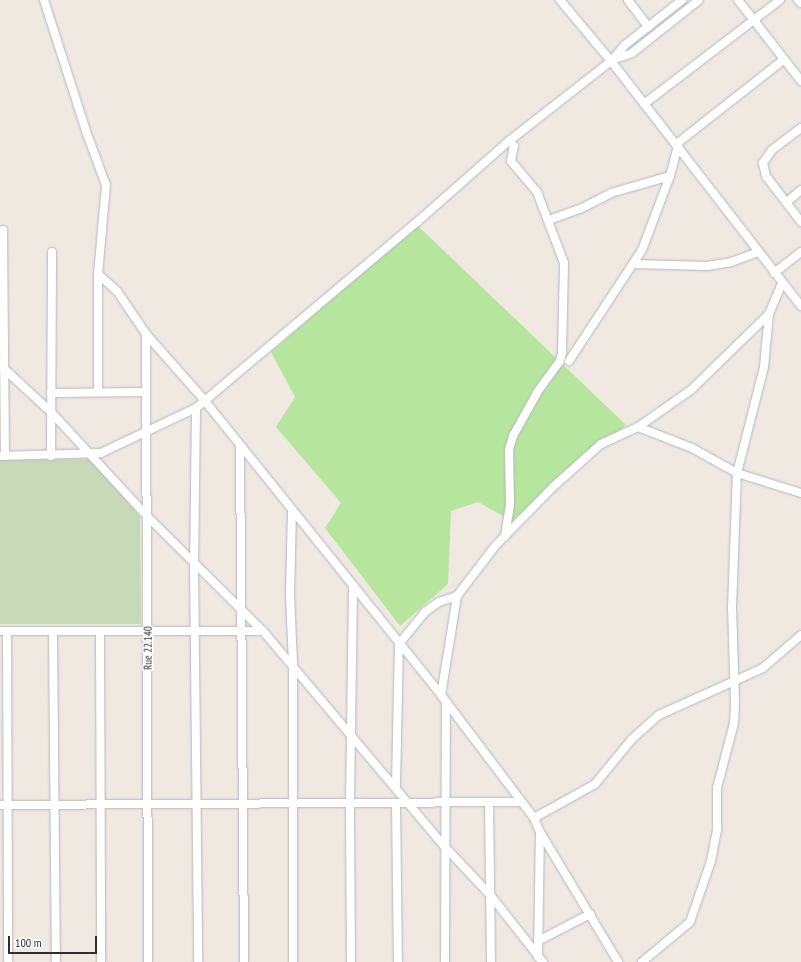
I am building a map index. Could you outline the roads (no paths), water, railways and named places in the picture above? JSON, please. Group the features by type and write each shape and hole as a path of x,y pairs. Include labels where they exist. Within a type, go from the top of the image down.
{"street":[{"path":"44,0 85,128 106,185 98,274 98,392"},
{"path":"560,0 611,61 782,284 801,306"},
{"path":"628,0 648,27"},
{"path":"3,230 2,456 93,454 146,433 196,408 417,222 509,141 611,61 625,45 682,0"},
{"path":"611,61 632,53 699,0"},
{"path":"738,0 782,61 801,82"},
{"path":"644,104 780,0"},
{"path":"798,0 801,3"},
{"path":"569,361 634,264 644,245 670,176 676,147 689,132 782,61"},
{"path":"801,128 772,150 763,163 766,176 801,222"},
{"path":"505,536 510,506 509,450 513,436 538,391 560,361 562,353 564,263 549,220 537,192 511,161 514,146 509,141"},
{"path":"549,220 580,209 611,193 670,176"},
{"path":"787,202 801,190"},
{"path":"51,456 52,252"},
{"path":"634,264 707,266 731,262 758,252"},
{"path":"774,273 801,252"},
{"path":"98,274 117,291 146,334 205,401 353,588 400,644 444,699 520,802 534,818 540,832 618,962"},
{"path":"642,962 690,922 697,906 711,861 717,829 715,802 734,723 733,549 737,473 764,367 769,314 782,284"},
{"path":"445,962 446,848 444,802 444,699 457,596 505,536 553,486 601,444 638,427 691,390 769,314"},
{"name":"Rue 22.140","path":"146,334 148,962"},
{"path":"2,367 51,412 93,454 147,516 241,608 294,665 350,735 411,803 446,848 491,896 540,960"},
{"path":"51,393 146,392"},
{"path":"196,408 194,561 196,629 198,962"},
{"path":"638,427 692,448 737,473 801,493"},
{"path":"240,447 244,962"},
{"path":"292,511 290,595 294,665 292,803 294,962"},
{"path":"351,962 350,735 353,588"},
{"path":"396,785 400,644 425,612 439,602 457,596"},
{"path":"8,962 3,805 3,631 196,629 263,631"},
{"path":"53,631 56,962"},
{"path":"100,631 99,805 101,962"},
{"path":"534,818 595,784 632,739 659,715 763,668 801,635"},
{"path":"489,802 491,962"},
{"path":"3,805 520,802"},
{"path":"396,803 398,962"},
{"path":"540,832 538,941 540,960"},
{"path":"538,941 590,914"}]}
